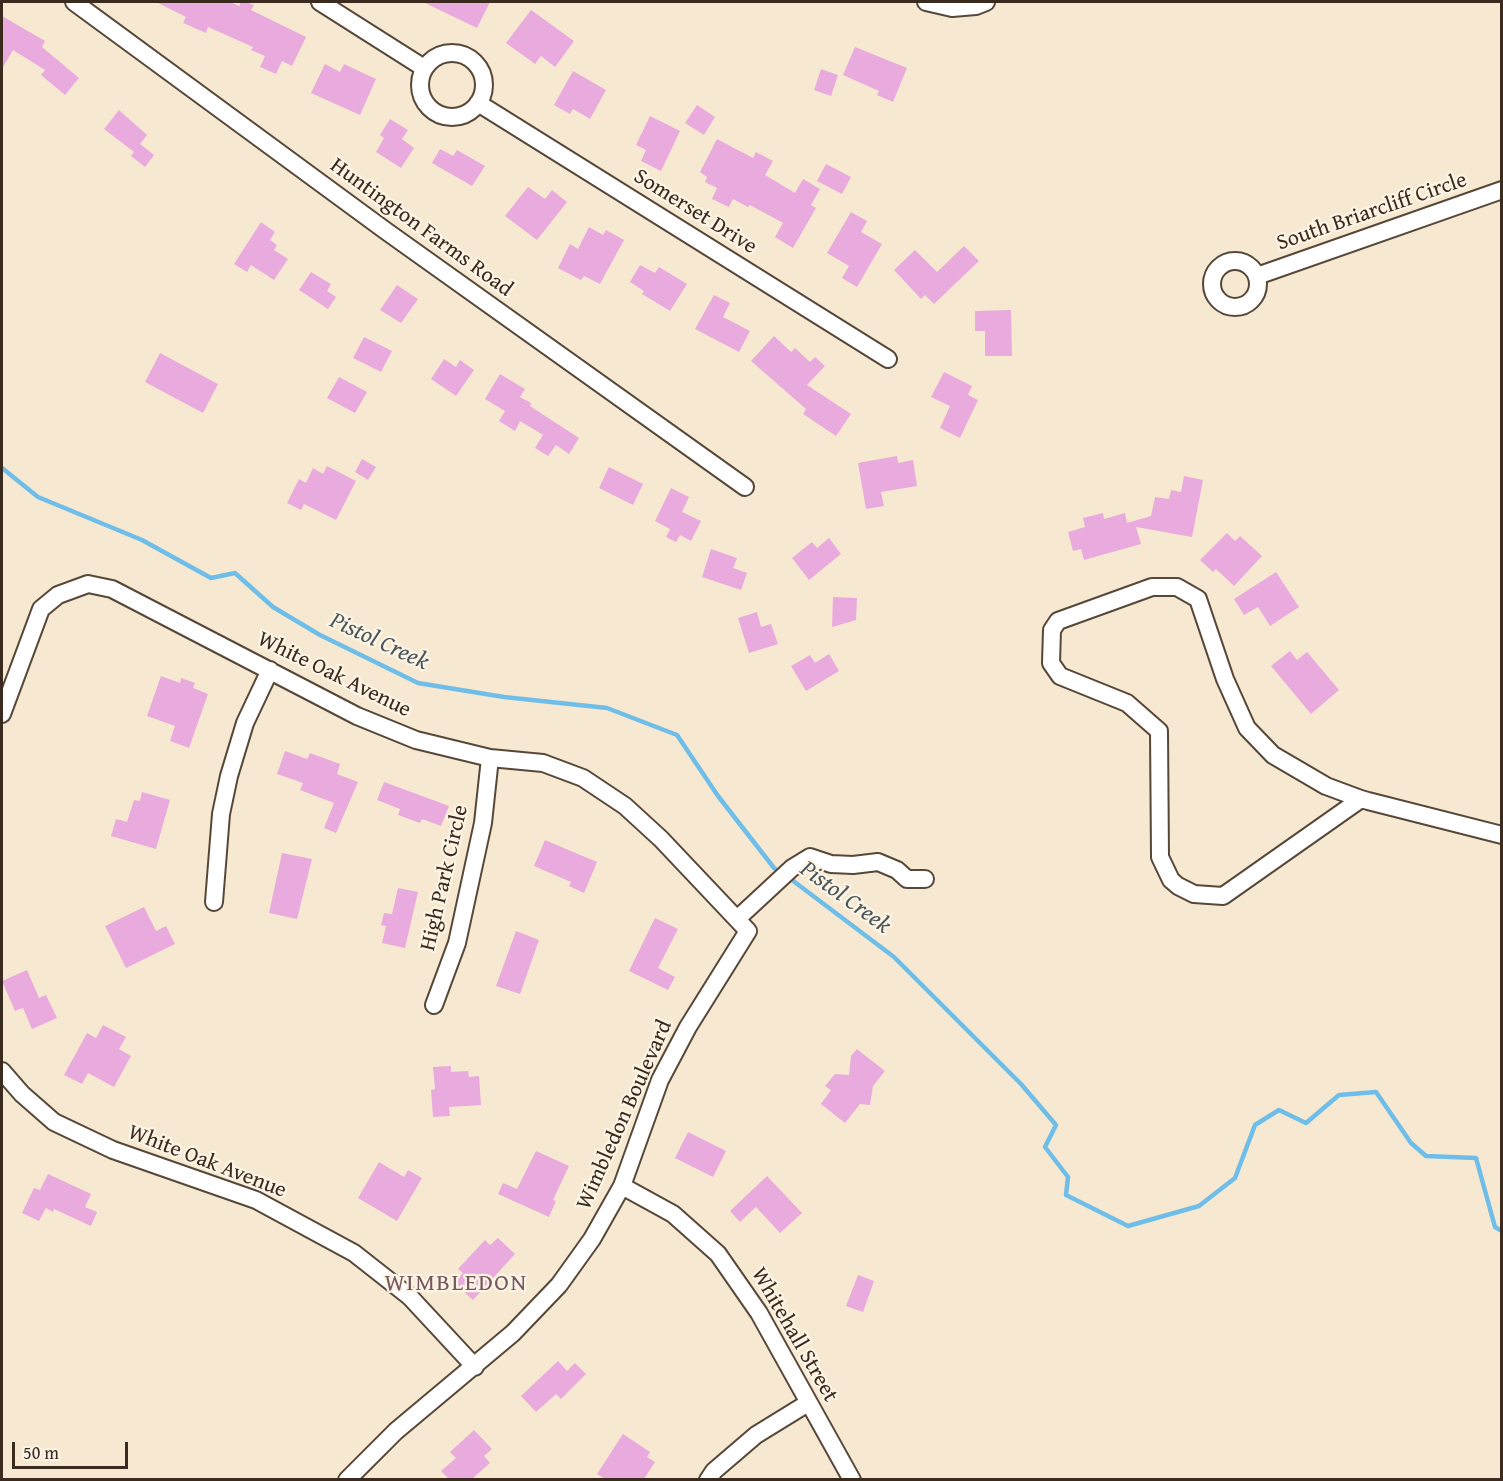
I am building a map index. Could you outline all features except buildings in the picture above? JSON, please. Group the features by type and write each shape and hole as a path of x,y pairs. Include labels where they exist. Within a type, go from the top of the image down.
{"street":[{"name":"Huntington Farms Road","path":"74,2 376,224 745,487"},
{"path":"320,2 424,68"},
{"path":"926,2 952,9 976,6 986,2"},
{"path":"453,52 470,58 481,70 484,87 478,103 466,113 450,117 434,111 423,99 419,83 424,68 436,56 453,52"},
{"name":"Somerset Drive","path":"478,103 888,358"},
{"name":"South Briarcliff Circle","path":"1257,276 1502,190"},
{"name":"White Oak Avenue","path":"2,714 41,609 58,595 88,584 112,589 357,716 416,740 490,758 543,764 583,778 625,806 661,839 743,925"},
{"path":"1361,799 1223,896 1209,897 1194,894 1178,886 1171,880 1160,857 1159,731 1127,703 1060,676 1051,663 1052,630 1058,621 1152,587 1177,587 1198,599 1225,680 1247,728 1273,755 1326,786 1361,799 1502,835"},
{"path":"214,902 220,814 229,776 245,723 270,670"},
{"name":"High Park Circle","path":"434,1005 457,942 483,823 490,758"},
{"name":"Wimbledon Boulevard","path":"347,1479 396,1431 513,1334 559,1285 592,1239 622,1186 660,1080 743,925 773,886 792,868 810,857 831,864 853,865 878,861 897,870 907,879 925,879"},
{"name":"White Oak Avenue","path":"2,1071 22,1094 54,1122 113,1150 256,1200 354,1253 410,1297 475,1367"},
{"name":"Whitehall Street","path":"622,1186 673,1214 718,1254 759,1313 852,1479"},
{"path":"708,1479 714,1471 756,1435 808,1403"}],"waterway":[{"name":"Pistol Creek","path":"2,468 38,497 142,540 211,578 235,573 273,607 320,635 418,683 504,697 607,708 677,735 718,796 774,868 781,873"},
{"name":"Pistol Creek","path":"788,877 894,957 1021,1084 1056,1125 1045,1147 1068,1177 1066,1195 1128,1226 1199,1206 1235,1178 1255,1125 1279,1110 1306,1123 1339,1095 1376,1092 1411,1143 1426,1156 1476,1158 1495,1227 1502,1231"}],"district":[{"name":"WIMBLEDON","path":"456,1284"}]}
